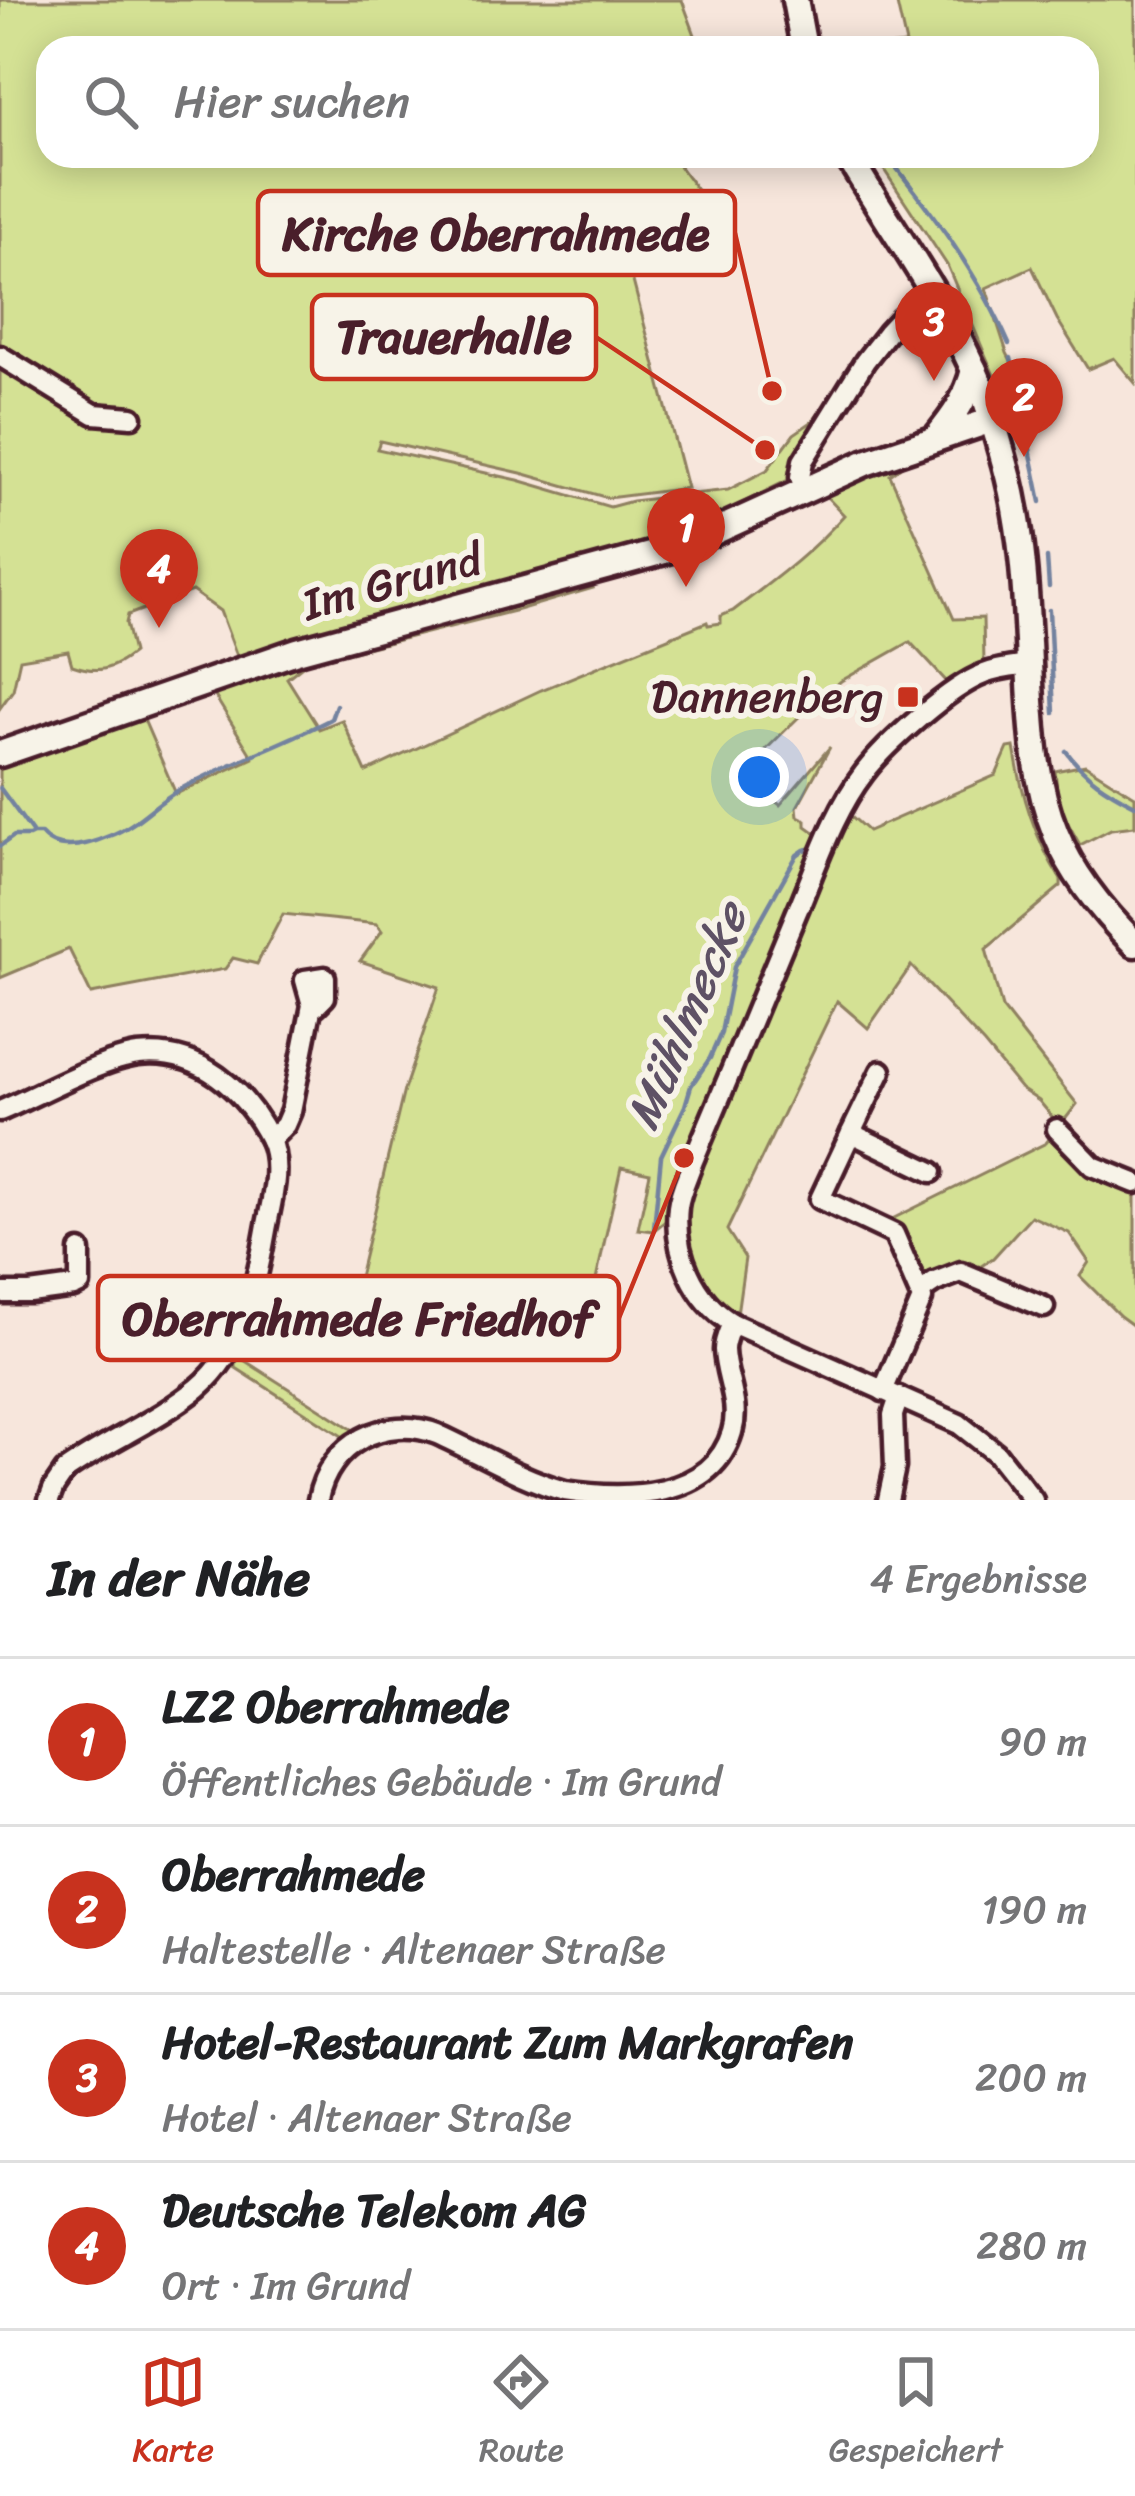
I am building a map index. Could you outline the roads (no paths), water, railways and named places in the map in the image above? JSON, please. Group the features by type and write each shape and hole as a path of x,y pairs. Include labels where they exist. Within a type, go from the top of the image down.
{"main road":[{"path":"795,0 802,36"},
{"path":"856,168 937,298 974,370 992,419 1014,498 1024,568 1031,726 1042,791 1055,833 1087,890 1135,944"},
{"path":"936,438 961,407 974,370"},
{"name":"Im Grund","path":"0,754 297,650 683,546 866,463 992,419"}],"street":[{"path":"805,490 800,477 803,461 865,361 901,318 937,298"},
{"path":"0,356 94,414 132,417"},
{"path":"1029,665 979,675 954,691 880,754 847,800 693,1161 679,1203 679,1248 713,1312 958,1424 1008,1465 1033,1500"},
{"path":"270,1140 291,1111 312,1005"},
{"path":"0,1111 111,1062 139,1055 167,1056 204,1067 230,1083 250,1105 276,1153 249,1307 226,1356 198,1388 64,1471 49,1500"},
{"path":"880,1071 820,1199 894,1234 920,1292 921,1306 891,1394 895,1467 888,1500"},
{"path":"1057,1129 1093,1166 1135,1183"},
{"path":"851,1133 932,1172"},
{"path":"0,1293 52,1291 80,1284 80,1251"},
{"path":"920,1292 961,1272 1044,1307"},
{"path":"318,1500 332,1463 353,1443 373,1432 406,1427 423,1428 569,1492 612,1498 674,1492 711,1470 734,1430 734,1397 724,1350 732,1323"}],"waterway":[{"path":"896,168 954,246 1009,344"},
{"path":"1011,358 1041,502"},
{"path":"1047,558 1049,587"},
{"path":"1049,610 1054,713"},
{"path":"0,846 14,836 33,834 64,846 109,836 197,780 331,719 336,705"},
{"path":"1066,751 1097,782 1135,805"},
{"path":"0,788 32,832"},
{"name":"Mühlmecke","path":"654,1228 661,1156 691,1086 721,1033 734,967 797,855 814,848"}],"place":[{"name":"Hotel-Restaurant Zum Markgrafen","path":"934,381"},
{"name":"Kirche Oberrahmede","path":"772,391"},
{"name":"Trauerhalle","path":"765,450"},
{"name":"Oberrahmede","path":"1024,457"},
{"name":"LZ2 Oberrahmede","path":"686,587"},
{"name":"Deutsche Telekom AG","path":"159,628"},
{"name":"Dannenberg","path":"908,697"},
{"name":"Oberrahmede Friedhof","path":"684,1158"}]}
